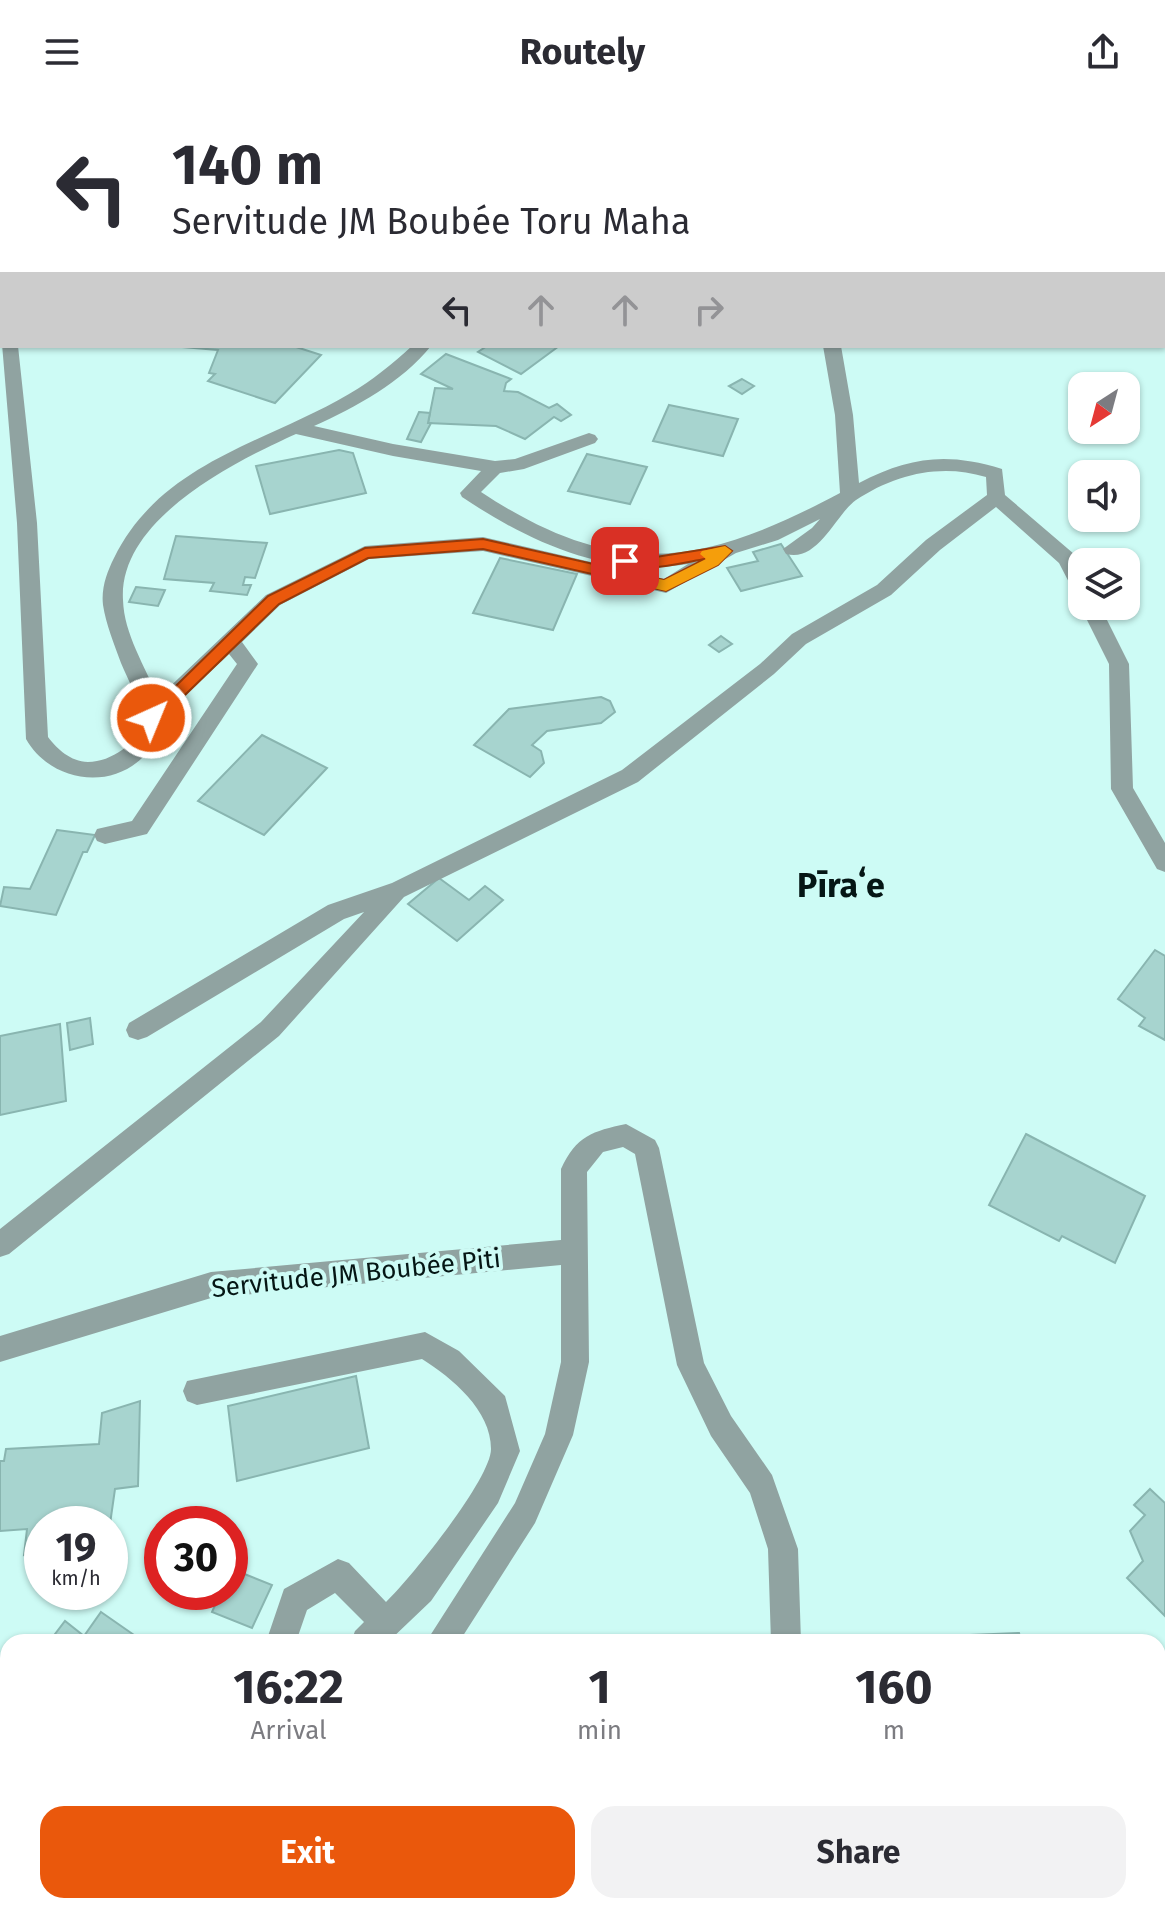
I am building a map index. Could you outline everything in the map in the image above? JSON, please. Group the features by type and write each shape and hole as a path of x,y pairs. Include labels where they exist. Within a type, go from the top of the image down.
{"street":[{"path":"9,348 27,523 37,739 47,753 65,766 86,770 106,768 128,758 144,741 151,717 273,600 365,553 483,544 666,586 713,561 725,551"},
{"path":"151,717 112,600 121,564 142,528 180,490 215,466 378,383 420,348"},
{"path":"793,549 819,533 850,493 844,415 832,348"},
{"path":"293,427 393,450 495,467 529,462 589,439"},
{"path":"495,467 469,493 500,512 595,553 625,561 656,562 725,551 775,533 887,475 921,465 950,463 981,467 995,473 996,497 1068,561"},
{"path":"138,1030 336,912 400,889 630,776 767,669 799,639 884,590 933,545 996,497"},
{"path":"1097,620 1119,664 1122,789 1165,863"},
{"path":"105,835 139,828 248,664 230,640"},
{"path":"0,1245 270,1029 400,889"},
{"path":"446,1634 525,1513 559,1435 575,1362 574,1169 595,1142 626,1135 646,1148 691,1365 721,1426 762,1485 783,1549 786,1634"},
{"name":"Servitude JM Boubée Piti","path":"0,1349 211,1285 576,1251"},
{"path":"197,1391 425,1345 449,1360 495,1406 506,1451 488,1493 420,1590 376,1632 338,1574 295,1600 284,1634"}],"building":[{"path":"194,348 299,348 321,355 275,403 208,381 215,374 209,373 218,350"},
{"path":"484,348 556,348 521,374 478,352"},
{"path":"446,354 511,379 504,391 518,392 549,408 557,404 571,415 561,421 554,417 525,439 496,426 428,423 435,388 453,389 421,374"},
{"path":"742,379 754,386 742,394 729,386"},
{"path":"669,405 738,419 723,456 653,441"},
{"path":"419,412 430,413 428,423 431,423 421,442 407,439"},
{"path":"339,450 353,453 366,493 270,514 256,466"},
{"path":"587,454 647,467 630,504 568,491"},
{"path":"176,536 267,543 255,578 245,577 243,585 251,585 247,595 210,591 214,583 164,579"},
{"path":"781,544 802,576 741,591 727,568 758,561 753,552"},
{"path":"500,558 577,574 553,630 473,613"},
{"path":"136,587 165,590 158,606 129,602"},
{"path":"721,636 732,644 719,652 709,645"},
{"path":"601,697 610,701 615,712 601,723 547,731 532,745 541,751 544,763 530,777 474,745 509,709"},
{"path":"262,735 327,768 264,835 198,801"},
{"path":"57,830 95,835 87,852 83,852 56,915 0,906 4,887 30,889"},
{"path":"439,878 469,900 485,886 503,900 457,941 408,904"},
{"path":"1155,950 1165,956 1165,1040 1139,1026 1145,1018 1118,999"},
{"path":"90,1018 93,1044 70,1050 67,1023"},
{"path":"60,1024 66,1101 0,1115 0,1036"},
{"path":"1026,1134 1145,1196 1115,1263 1062,1236 1059,1241 989,1205"},
{"path":"356,1376 369,1448 237,1481 228,1406"},
{"path":"140,1401 138,1486 115,1489 113,1506 24,1506 24,1529 0,1531 0,1461 4,1461 6,1449 99,1444 102,1413"},
{"path":"1150,1489 1165,1503 1165,1616 1127,1578 1143,1561 1130,1531 1145,1515 1134,1505"},
{"path":"248,1575 272,1585 252,1628 212,1612 248,1610"},
{"path":"101,1612 133,1634 85,1634"},
{"path":"65,1621 81,1634 55,1634"}],"slow traffic":[{"path":"604,572 666,586 713,561 725,551 707,554"}],"district":[{"name":"Pīraʻe","path":"841,885"}],"route":[{"path":"151,718 273,600 365,553 483,544 666,586 713,561 725,551 656,562 625,561"}]}
